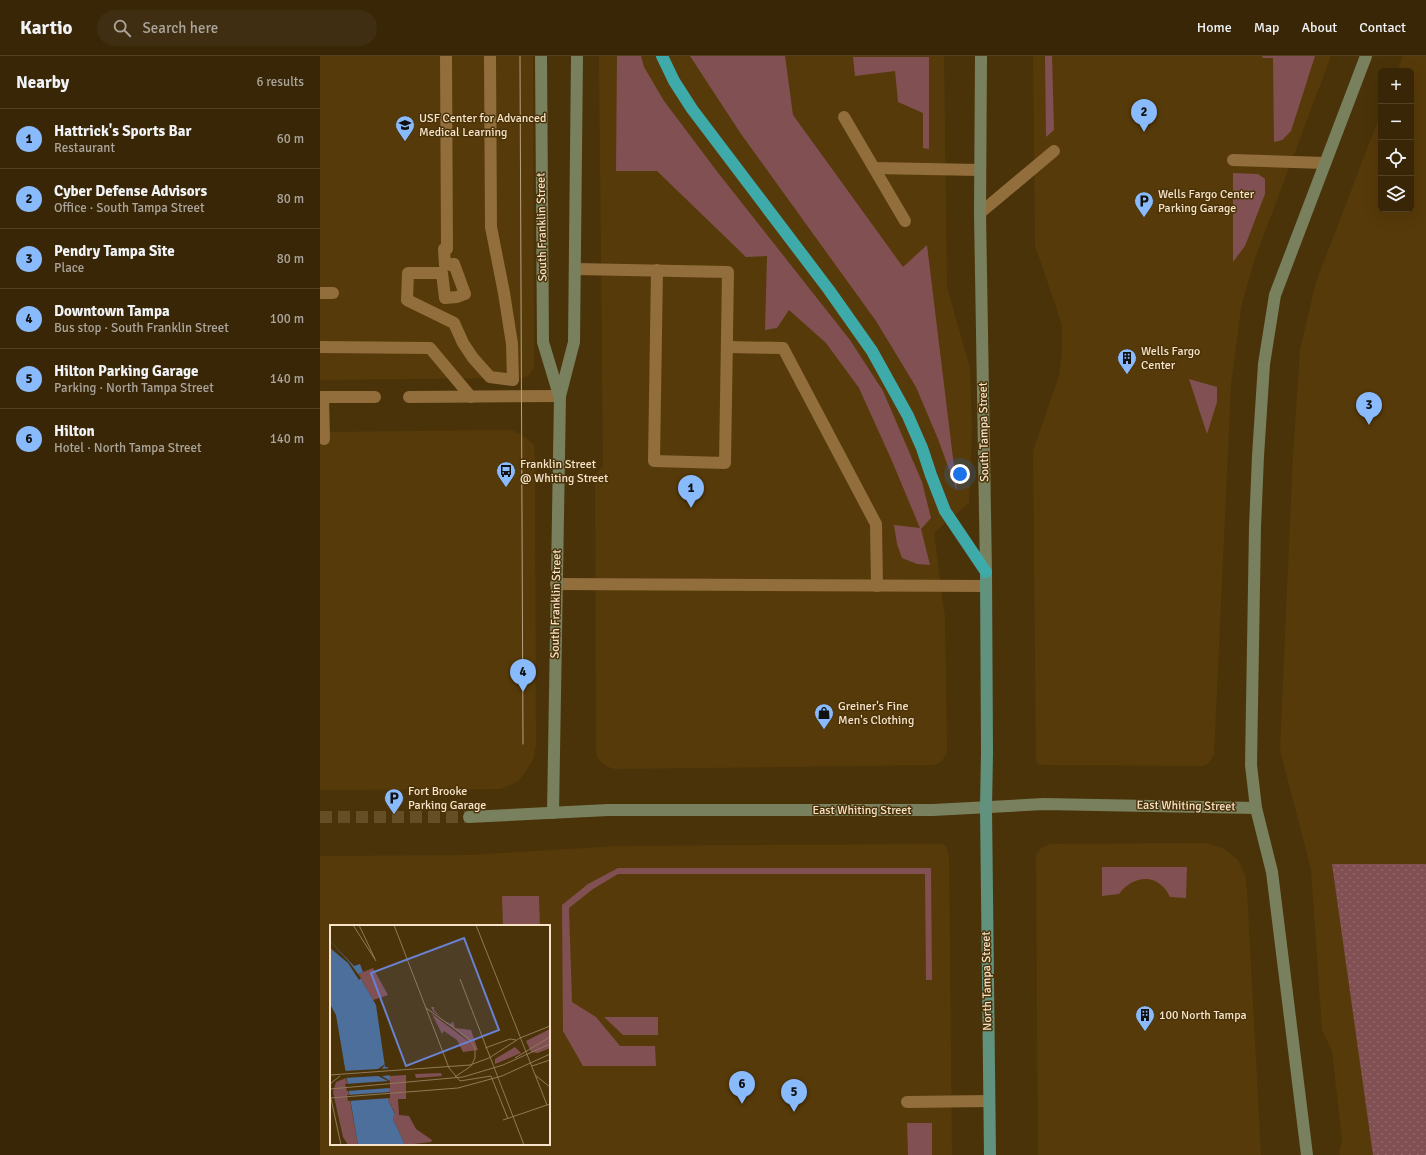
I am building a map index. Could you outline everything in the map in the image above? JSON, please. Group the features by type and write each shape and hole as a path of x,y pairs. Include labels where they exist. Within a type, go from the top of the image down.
{"highway":[{"path":"662,56 674,81 692,109 829,290 872,351 891,384 916,435 945,511 986,572"}],"main road":[{"name":"South Tampa Street","path":"986,572 986,808"},
{"name":"North Tampa Street","path":"986,808 990,1155"}],"street":[{"path":"446,56 445,264 454,264 465,294 445,298 442,274 408,273 407,300 454,323 463,343 473,358 490,377 513,380 510,329 491,227 490,56"},
{"name":"South Franklin Street","path":"541,56 543,342 560,396"},
{"name":"South Franklin Street","path":"553,813 560,396 574,342 577,56"},
{"name":"South Tampa Street","path":"981,56 980,213 986,572"},
{"path":"1307,1155 1272,872 1256,808 1251,765 1255,527 1258,456 1264,364 1275,295 1366,56"},
{"path":"844,117 905,221"},
{"path":"980,213 1054,150"},
{"path":"1233,160 1325,163"},
{"path":"874,168 980,170"},
{"path":"575,269 657,270 728,272 725,463 654,461 657,270"},
{"path":"320,293 334,293"},
{"path":"320,347 430,348 471,397"},
{"path":"727,347 783,348 876,524 877,586"},
{"path":"409,397 560,396"},
{"path":"324,439 321,397 375,397"},
{"path":"556,584 986,586"},
{"name":"East Whiting Street","path":"469,817 608,810 933,810 1044,804 1256,808"},
{"path":"907,1102 989,1101"}],"shaded area":[{"name":"USF Center for Advanced Medical Learning","path":"320,56 533,56 534,368 527,377 518,380 503,378 320,380"},
{"path":"599,56 944,56 947,287 970,368 972,431 969,503 934,533 945,617 947,748 947,753 942,761 935,765 615,769 608,767 597,757 595,475 603,466"},
{"path":"617,56 641,56 644,67 664,101 719,174 850,340 883,391 922,482 931,518 921,529 930,565 917,564 902,558 897,544 894,525 920,528 859,388 826,343 789,310 777,328 765,330 767,256 746,257 657,171 616,171"},
{"path":"690,56 785,56 793,115 903,267 927,245 957,491 938,439 916,387 876,321 741,134"},
{"name":"Wells Fargo Center","path":"1033,56 1331,56 1254,261 1241,308 1231,385 1214,755 1208,764 1203,766 1044,765 1038,764 1036,761 1033,451 1059,376 1062,352 1062,325 1035,245"},
{"path":"1045,56 1052,56 1054,130 1046,137"},
{"path":"1262,56 1315,56 1291,131 1282,140 1274,142 1273,58 1263,58"},
{"path":"1403,56 1426,56 1426,1155 1339,1155 1342,1139 1332,1051 1322,1030 1311,869 1280,750 1293,455 1300,350 1316,282 1378,121 1378,212 1414,212 1414,68 1398,68"},
{"path":"853,57 929,57 929,149 923,148 923,113 898,102 895,71 855,76"},
{"path":"1233,173 1258,174 1265,179 1265,194 1245,246 1233,262"},
{"path":"1189,379 1217,387 1217,402 1207,434"},
{"name":"Fort Brooke Parking Garage","path":"512,430 525,437 534,445 535,458 536,745 533,760 519,781 501,789 320,790 320,432"},
{"name":"100 North Tampa","path":"1207,843 1224,849 1238,860 1245,875 1261,1155 1038,1155 1036,856 1041,848 1050,844"},
{"path":"941,844 946,846 949,856 952,1155 320,1155 320,856 469,855 618,846"},
{"path":"1332,864 1426,864 1426,1155 1373,1155"},
{"path":"1102,867 1187,867 1186,898 1170,897 1160,884 1153,880 1146,879 1132,883 1125,887 1119,894 1102,896"},
{"path":"618,868 931,868 932,980 926,980 925,874 618,874 593,889 569,908 572,1002 596,1017 620,1046 655,1046 656,1066 583,1066 563,1031 562,905 588,884"},
{"path":"502,896 539,896 540,925 503,925"},
{"path":"604,1017 658,1017 658,1035 623,1035"},
{"path":"907,1123 932,1123 932,1155 908,1155"}],"tunnel":[{"path":"320,817 469,817"}],"tram line":[{"path":"520,56 523,744"}],"place":[{"name":"Cyber Defense Advisors","path":"1144,132"},
{"name":"USF Center for Advanced Medical Learning","path":"405,142"},
{"name":"Wells Fargo Center Parking Garage","path":"1144,218"},
{"name":"Wells Fargo Center","path":"1127,375"},
{"name":"Pendry Tampa Site","path":"1369,425"},
{"name":"Franklin Street @ Whiting Street","path":"506,488"},
{"name":"Hattrick's Sports Bar","path":"691,508"},
{"name":"Downtown Tampa","path":"523,692"},
{"name":"Greiner's Fine Men's Clothing","path":"824,730"},
{"name":"Fort Brooke Parking Garage","path":"394,815"},
{"name":"100 North Tampa","path":"1145,1032"},
{"name":"Hilton","path":"742,1104"},
{"name":"Hilton Parking Garage","path":"794,1112"}]}
